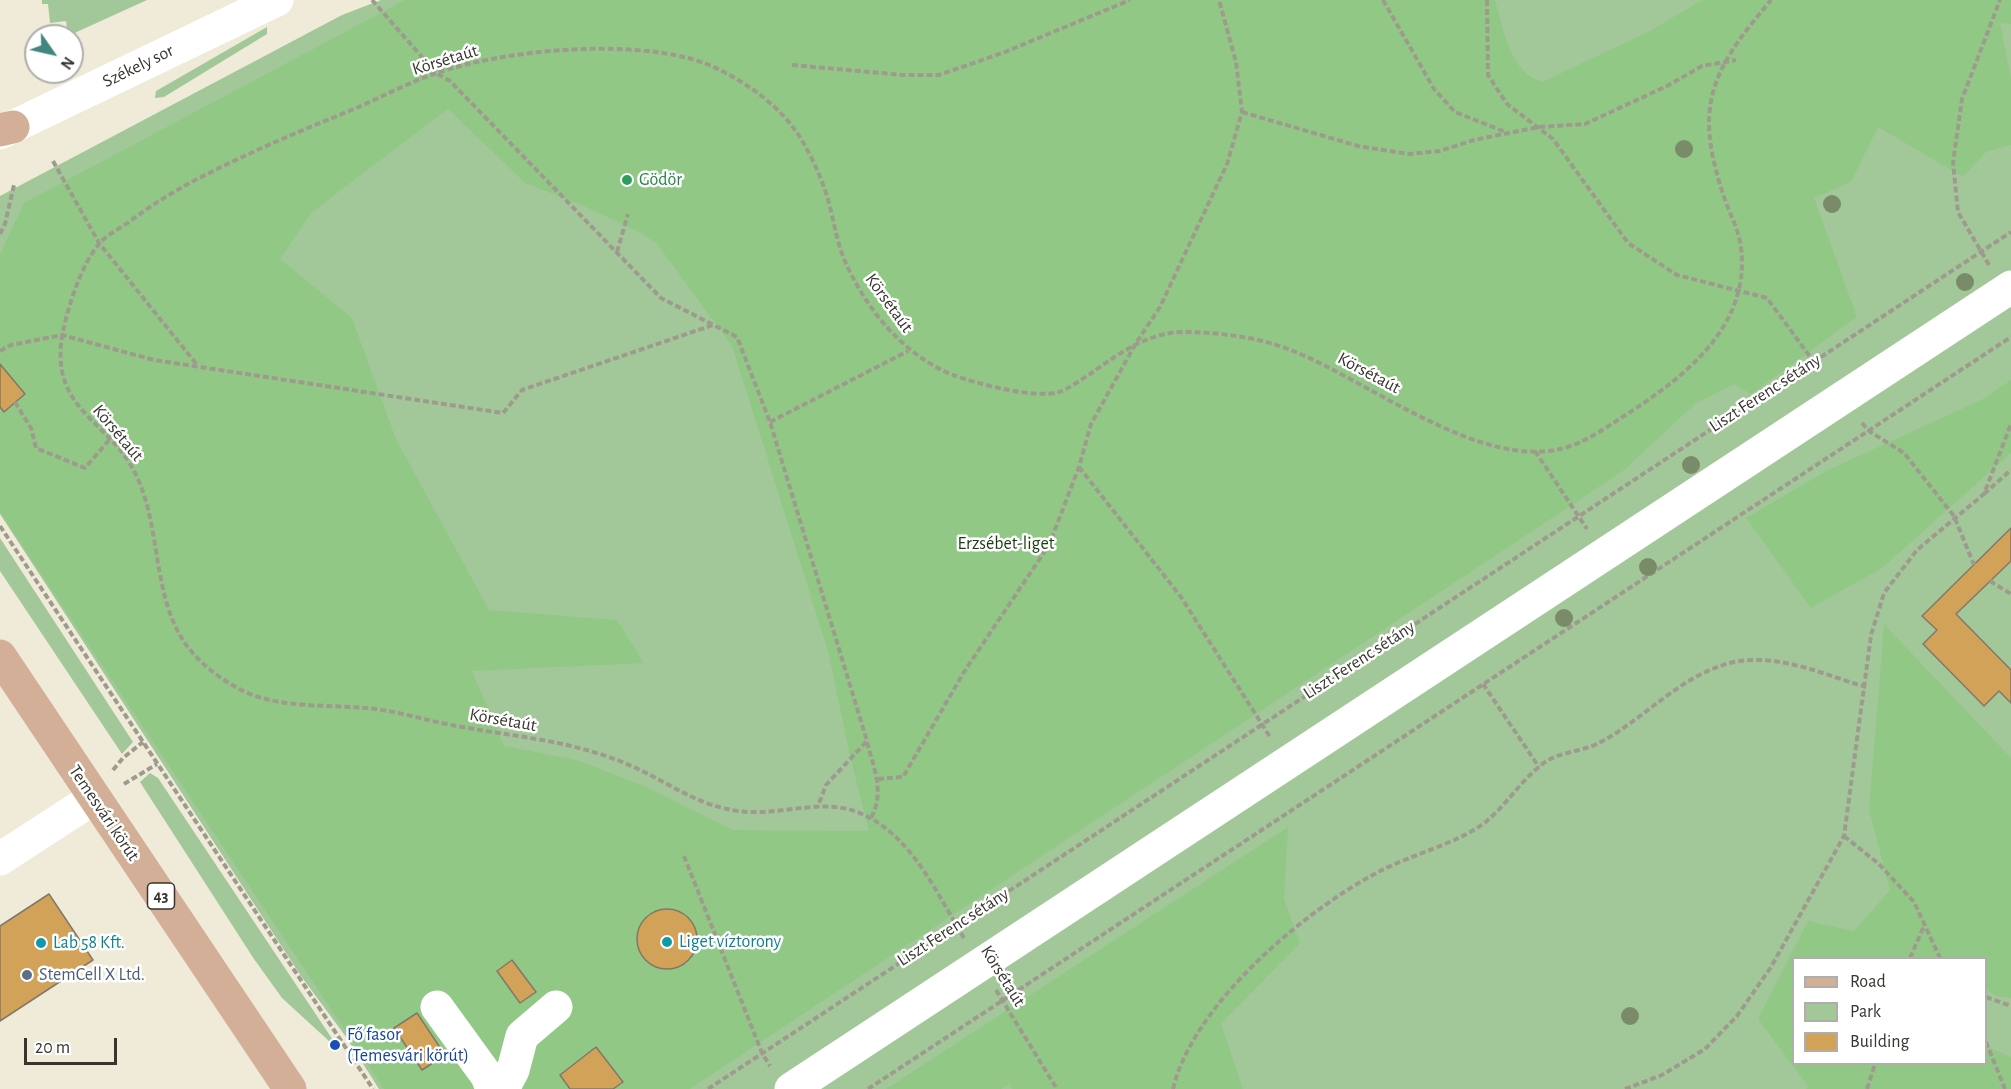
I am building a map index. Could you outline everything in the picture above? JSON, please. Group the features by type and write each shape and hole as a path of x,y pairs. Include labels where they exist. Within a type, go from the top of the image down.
{"main road":[{"name":"Temesvári körút","path":"0,656 290,1089"}],"street":[{"name":"Székely sor","path":"4,130 277,0"},
{"path":"791,1089 2009,289"},
{"path":"0,859 93,798"},
{"path":"437,1007 469,1050 492,1089"},
{"path":"469,1050 480,1052 498,1049 522,1036 556,1007"},
{"path":"503,1089 513,1070 522,1036"}],"path":[{"path":"372,0 436,73 450,81 661,298 737,337 770,422 878,780 879,796 871,818"},
{"path":"792,65 903,75 939,75 1005,52 1130,0"},
{"path":"878,780 903,777 964,672 1049,545 1079,467 1091,424 1136,343 1160,307 1227,164 1242,112 1236,62 1219,0"},
{"path":"1383,0 1434,89 1455,111 1509,133"},
{"path":"1487,0 1488,75 1507,104 1539,127 1568,158 1628,243 1677,275 1767,298 1813,362"},
{"name":"Körsétaút","path":"1057,1089 914,857 893,834 871,818 838,806 818,806 771,813 740,811 703,803 606,755 554,742 388,711 277,702 244,692 196,657 183,641 168,610 144,494 129,463 110,439 83,414 66,384 60,356 62,335 79,280 99,243 170,192 279,139 436,73 521,55 614,49 653,52 696,59 746,83 794,127 825,190 840,252 861,292 908,351 946,373 986,385 1051,395 1066,390 1136,343 1173,331 1244,336 1285,347 1340,372 1423,417 1474,440 1507,449 1535,452 1562,449 1588,438 1674,382 1705,354 1727,321 1738,291 1742,253 1738,233 1723,195 1712,154 1709,111 1725,60 1771,0"},
{"path":"2000,0 1962,99 1953,163 1958,212 1980,252 2009,289"},
{"path":"1242,112 1358,147 1409,154 1440,151 1474,140 1539,127 1585,124 1667,86 1702,66 1725,60 1736,60"},
{"path":"54,161 99,243 199,367"},
{"path":"0,234 5,224 14,185"},
{"path":"617,253 628,214"},
{"name":"Liszt Ferenc sétány","path":"708,1089 2011,232"},
{"path":"0,351 11,345 62,335 127,355 503,413 522,390 713,325"},
{"path":"868,1089 2011,337"},
{"path":"770,422 908,351"},
{"path":"15,402 31,428 36,448 62,460 85,468 110,439"},
{"path":"1984,494 2011,424"},
{"path":"1869,431 1904,453 1954,516 1974,565"},
{"path":"1535,452 1605,554"},
{"path":"1079,467 1181,597 1287,763"},
{"path":"1625,1089 1662,1075 1705,1049 1737,1016 1771,967 1844,836 1872,634 1884,593 1917,550 1954,516 2011,470"},
{"path":"0,526 373,1089"},
{"path":"1990,581 2011,594"},
{"path":"1173,1089 1178,1070 1208,1015 1256,963 1340,896 1378,872 1482,825 1506,804 1539,767 1552,757 1598,743 1667,695 1710,670 1735,662 1767,662 1811,667 1866,687"},
{"path":"1483,684 1539,767"},
{"path":"818,806 826,785 867,741"},
{"path":"1844,836 1879,864 1914,902 1940,957"},
{"path":"684,856 762,1053"},
{"path":"1910,957 1924,926"},
{"path":"1987,997 2011,1006"},
{"path":"1987,1044 2005,1089"},
{"path":"1867,1089 1875,1065"}],"green space":[{"path":"42,0 147,0 84,29 84,24 66,24 66,21 50,23 48,4 42,4"},
{"name":"Erzsébet-liget","path":"381,0 2011,0 2011,1089 379,1089 346,1037 301,976 0,514 0,196 342,15"},
{"path":"405,0 1495,0 1505,36 1515,59 1531,77 1542,82 1650,31 1702,0 2011,0 2011,24 2000,23 2011,78 2011,145 1986,152 1963,177 1878,127 1851,182 1814,198 1857,317 1751,394 1734,384 1695,404 1623,471 690,1089 384,1089 0,512 0,254 24,203","holes":["448,109 525,183 584,206 641,233 657,244 732,346 828,651 850,756 869,831 733,830 644,786 577,760 504,746 472,671 644,663 617,620 489,610 396,439 352,318 280,259 311,213"]},
{"path":"267,27 267,34 164,97 155,98 156,91"},
{"path":"2011,380 2011,453 1882,568 1811,608 1746,518 1828,470 1983,399"},
{"path":"0,538 133,742 122,754 0,571"},
{"path":"1884,624 2011,758 2011,998 1996,996 1987,990 1987,957 1792,957 1792,1065 1758,1019 1808,921 1854,931 1890,890 1869,810"},
{"path":"150,773 158,778 333,1040 330,1042 282,998 254,959 140,782"},
{"path":"1288,827 1284,899 1300,943 1221,1024 1243,1089 1012,1089 1009,1084 1001,1089 886,1089"},
{"path":"1987,1046 2011,1057 2011,1089 1806,1089 1808,1086 1792,1065 1987,1065"}],"building":[{"path":"0,364 25,394 4,412 0,407"},
{"path":"2011,528 2011,561 1956,614 2011,670 2011,703 1999,691 1984,706 1923,644 1937,630 1922,616"},
{"name":"Lab 58 Kft.","path":"49,894 93,960 0,1021 0,926"},
{"name":"Liget víztorony","path":"661,909 673,909 684,914 692,922 697,939 695,951 684,964 673,969 661,969 650,964 642,956 637,945 637,933 642,922 650,914"},
{"path":"512,960 536,992 520,1003 497,971"},
{"path":"417,1013 445,1055 422,1070 394,1028"},
{"path":"596,1047 623,1082 613,1089 570,1089 560,1075"}],"place":[{"name":"Gödör","path":"627,180"},
{"name":"Liget víztorony","path":"667,942"},
{"name":"Lab 58 Kft.","path":"41,943"},
{"name":"StemCell X Ltd.","path":"27,975"},
{"name":"Fő fasor (Temesvári körút)","path":"335,1045"}]}
